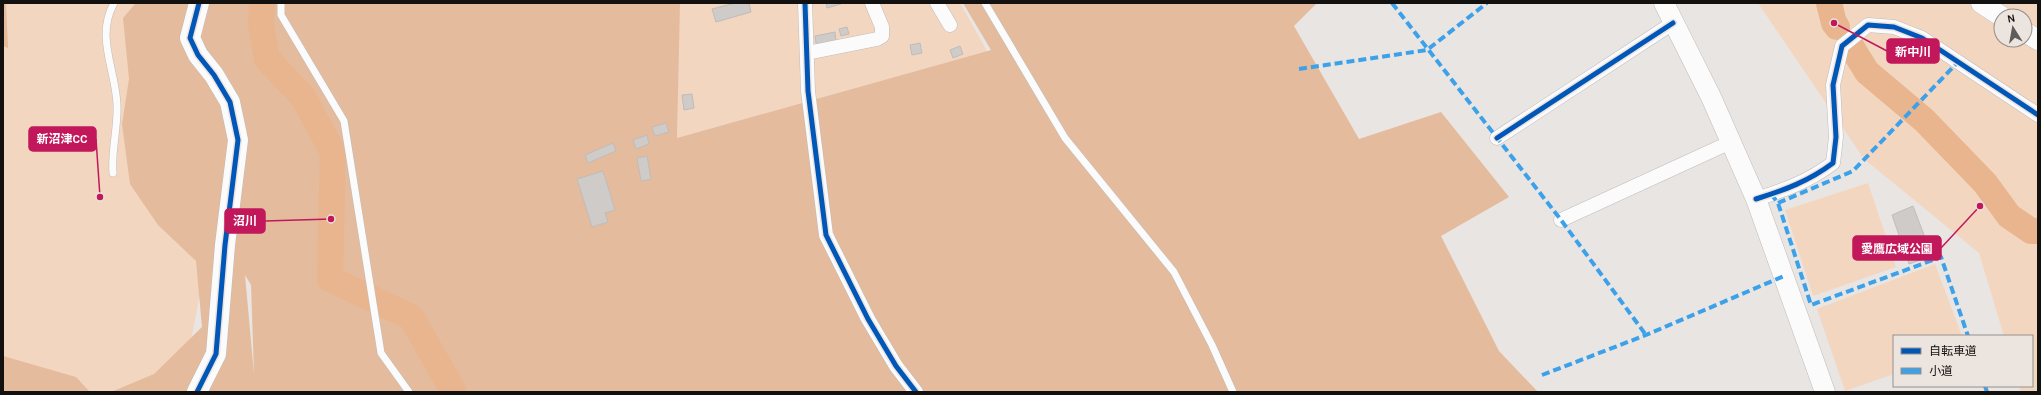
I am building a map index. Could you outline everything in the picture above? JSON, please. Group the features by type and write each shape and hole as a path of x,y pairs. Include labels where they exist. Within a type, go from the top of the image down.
{"street":[{"path":"197,392 216,354 225,245 238,140 230,102 214,75 198,55 190,38 199,3"},
{"path":"805,3 808,91 826,235 868,320 896,366 916,392"},
{"path":"807,53 876,39 882,36 882,27 872,3"},
{"path":"937,3 950,25"},
{"path":"1664,3 1711,97 1756,200 1825,392"},
{"path":"1981,3 1993,11"},
{"path":"1498,138 1673,23"},
{"path":"1756,200 1796,186 1817,175 1833,163 1836,137 1833,85 1842,46 1868,25 1894,27 1922,38 2038,115"},
{"path":"1561,220 1731,142"}],"lane":[{"path":"113,173 112,162 118,105 106,45 108,15 114,3"},
{"path":"281,3 281,15 344,121 381,353 409,392"},
{"path":"985,3 1064,138 1174,272 1212,345 1233,392"}],"shaded area":[{"path":"3,3 170,3 206,263 181,392 3,392"},
{"path":"3,3 6,3 8,48 3,46"},
{"path":"136,3 680,3 677,138 991,50 963,3 1317,3 1294,26 1359,139 1441,112 1509,197 1441,236 1499,351 1538,392 111,392 154,374 202,327 196,261 158,225 130,184 122,124 129,79 123,18","holes":["245,275 251,285 254,374"]},
{"path":"679,3 960,3 987,51 677,138"},
{"path":"1758,3 2038,3 2038,392 2021,392 2019,387 2033,387 2033,335 2004,335 1979,253 1864,159"},
{"path":"1868,183 1896,267 1813,296 1785,210"},
{"path":"1935,264 1962,335 1893,335 1893,374 1845,391 1817,309"},
{"path":"3,356 76,377 90,392 3,392"}],"building":[{"path":"735,3 749,3 751,12 716,22 712,9"},
{"path":"826,3 841,3 841,4 827,8"},
{"path":"847,27 849,34 841,36 839,29"},
{"path":"835,32 836,42 821,44 816,43 815,36"},
{"path":"920,43 922,53 912,55 910,45"},
{"path":"960,46 963,54 953,58 950,50"},
{"path":"692,94 694,108 684,110 682,95"},
{"path":"666,123 669,132 655,136 652,127"},
{"path":"647,135 649,144 636,149 633,140"},
{"path":"613,143 616,151 588,163 585,155"},
{"path":"647,156 651,179 641,181 637,158"},
{"path":"603,171 615,210 605,213 608,222 592,227 577,179"},
{"path":"1913,206 1932,256 1909,264 1892,215"}],"waterway":[{"path":"262,3 261,25 267,59 303,97 333,152 330,279 411,317 454,392"},
{"path":"1829,3 1834,23 1837,27"},
{"path":"1851,46 1867,72 1924,120 1985,183 2009,216 2031,231 2038,231"}],"marked path":[{"path":"1392,3 1561,220 1646,335"},
{"path":"1299,69 1427,50 1487,3"},
{"path":"1778,203 1853,171 1958,62"},
{"path":"1771,194 1778,203 1811,305 1941,257 1968,335"},
{"path":"1542,375 1646,335 1784,276"},
{"path":"1985,387 1987,392"}],"cycle path":[{"path":"197,392 216,354 225,245 238,140 230,102 214,75 198,55 190,38 199,3"},
{"path":"805,3 808,91 826,235 868,319 896,366 916,392"},
{"path":"1497,138 1673,23"},
{"path":"1756,199 1796,184 1815,175 1833,163 1836,137 1833,85 1842,46 1868,25 1894,27 1922,38 2038,115"}],"place":[{"name":"新中川","path":"1834,23"},
{"name":"新沼津CC","path":"100,197"},
{"name":"愛鷹広域公園","path":"1980,206"},
{"name":"沼川","path":"331,219"}]}
